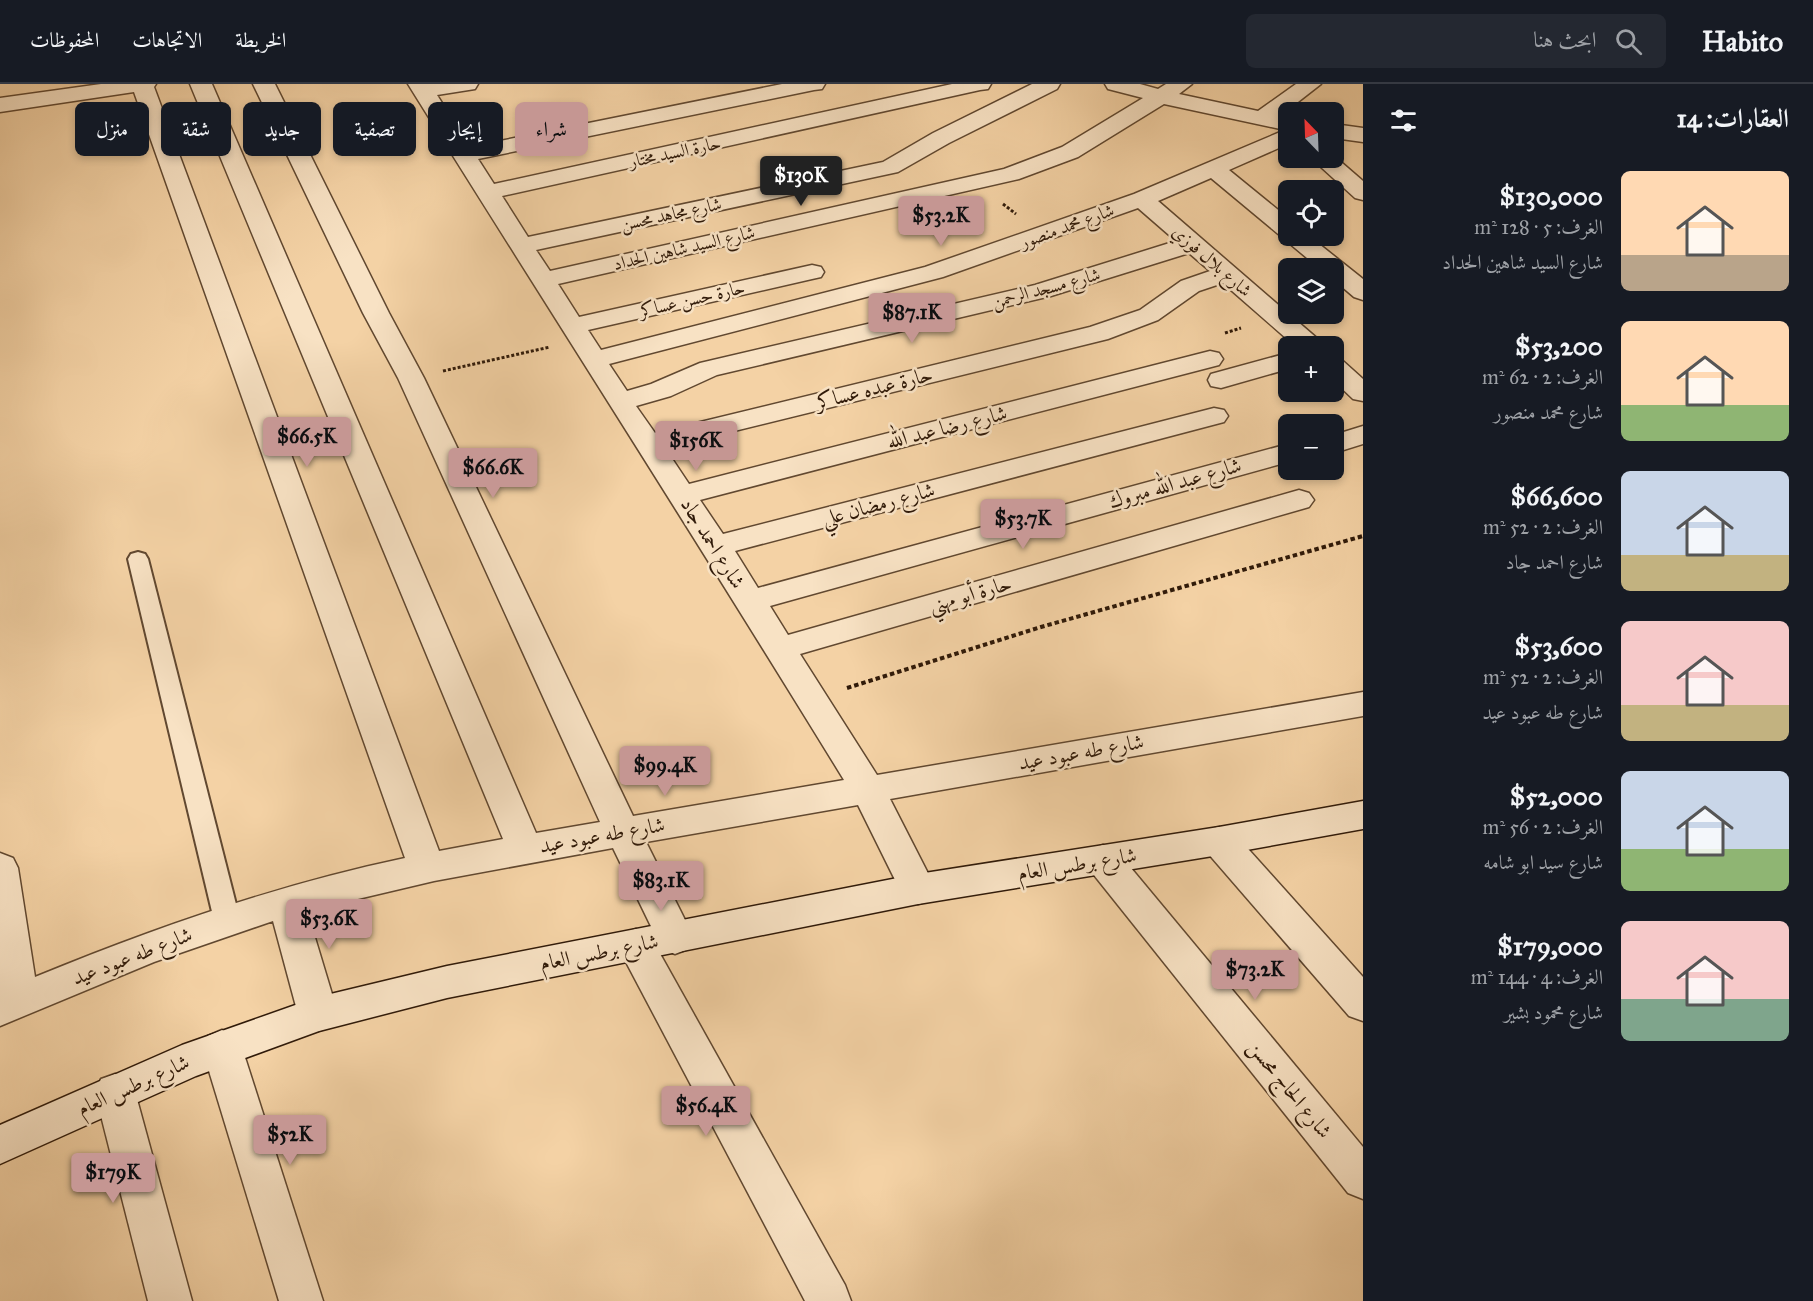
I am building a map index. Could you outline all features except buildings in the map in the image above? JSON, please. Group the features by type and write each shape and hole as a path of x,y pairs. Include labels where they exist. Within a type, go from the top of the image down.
{"street":[{"path":"0,105 80,89 143,84 428,868"},
{"path":"201,84 525,849"},
{"path":"264,84 371,304 411,378 622,832 675,938"},
{"path":"420,87 467,84"},
{"path":"503,147 814,84"},
{"name":"حارة السيد مختار","path":"488,192 980,84"},
{"name":"شارع مجاهد محسن","path":"522,246 890,167 941,138 1049,84"},
{"path":"1116,84 1172,91 1278,125"},
{"path":"1261,119 1310,84"},
{"name":"شارع احمد جاد","path":"420,87 429,102"},
{"name":"شارع السيد شاهين الحداد","path":"543,280 1011,174 1070,152 1172,91"},
{"path":"744,98 774,131"},
{"path":"1344,132 1363,135"},
{"name":"شارع محمد منصور","path":"582,342 934,272 1142,198 1214,169 1278,134"},
{"name":"شارع احمد جاد","path":"463,156 488,192 620,402 649,442 716,546 812,699 867,789 918,889"},
{"path":"1333,168 1363,194"},
{"path":"1214,169 1278,222"},
{"name":"شارع بلال فوزي","path":"1142,198 1299,336"},
{"name":"شارع مسجد الرحمن","path":"620,402 661,390 709,369 1042,291 1193,244"},
{"path":"1307,246 1363,292"},
{"name":"حارة حسن عساكر","path":"582,342 812,272"},
{"name":"حارة عبده عساكر","path":"649,442 1099,333 1149,315 1190,286 1227,274"},
{"name":"شارع رضا عبد الله","path":"683,495 1216,369 1278,363"},
{"path":"1344,376 1363,393"},
{"name":"شارع رمضان علي","path":"716,546 1214,416"},
{"path":"1344,441 1363,435"},
{"name":"شارع عبد الله مبروك","path":"750,601 1278,456"},
{"name":"حارة أبو مهني","path":"779,648 1299,500"},
{"name":"شارع طه عبود عيد","path":"9,1005 143,949 227,920 286,901 428,868 867,789 1363,704"},
{"name":"شارع برطس العام","path":"0,1145 115,1092 222,1048 318,1014 447,982 918,889 1219,841 1363,815"},
{"path":"1219,841 1363,1004"},
{"name":"شارع الحاج محسن","path":"1103,860 1363,1179"},
{"path":"0,868 9,1005"},
{"path":"286,901 318,1014"},
{"path":"636,945 829,1301"},
{"path":"222,1048 301,1301"},
{"path":"115,1092 170,1301"}],"lane":[{"path":"138,559 227,920"}],"path":[{"path":"1216,369 1203,340 1276,316"},
{"path":"411,378 582,342"},
{"path":"812,699 1041,627 1363,536"}]}
